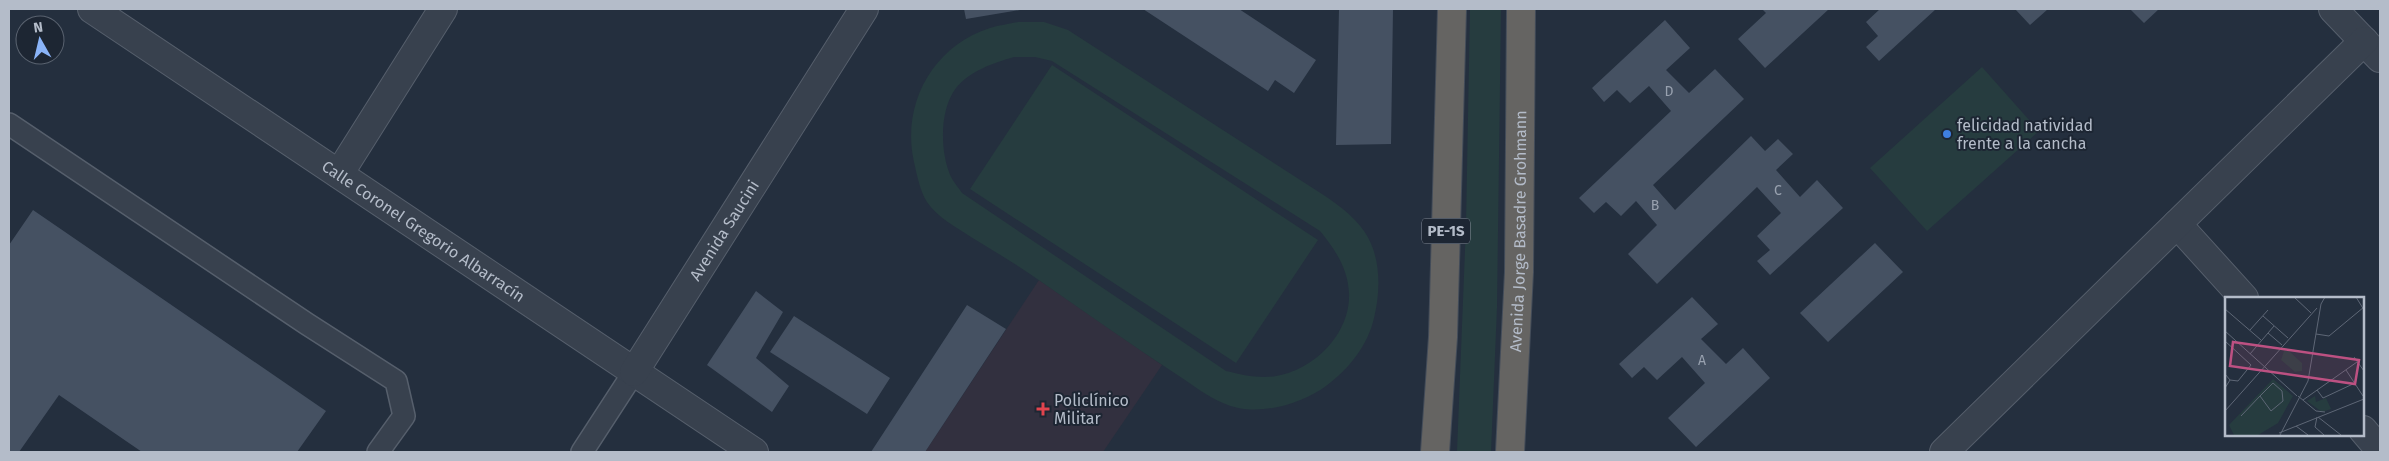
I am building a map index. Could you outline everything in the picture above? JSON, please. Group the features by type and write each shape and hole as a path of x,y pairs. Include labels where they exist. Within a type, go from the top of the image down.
{"highway":[{"name":"PE-1S","path":"1436,452 1443,337 1452,9"},
{"name":"Avenida Jorge Basadre Grohmann","path":"1510,452 1519,272 1521,9"}],"street":[{"name":"Calle Coronel Gregorio Albarracín","path":"92,9 754,452"},
{"path":"338,174 443,9"},
{"name":"Avenida Saucini","path":"634,372 864,9"},
{"path":"1944,452 2177,224 2372,50 2333,9"},
{"path":"2177,224 2243,297"},
{"path":"2364,431 2380,450"}],"lane":[{"path":"9,124 307,324 396,381 404,416 378,452"},
{"name":"Avenida Saucini","path":"582,452 634,372"}],"shaded area":[{"name":"Policlínico Militar","path":"1039,280 1162,365 1103,452 925,452"}],"green space":[{"path":"1470,9 1501,9 1497,307 1491,452 1457,452 1466,225"},
{"path":"1018,22 1044,22 1068,30 1322,194 1355,220 1370,240 1374,251 1378,273 1378,296 1374,318 1367,338 1356,356 1342,372 1315,393 1290,404 1263,409 1249,409 1223,403 1162,365 1025,271 953,226 931,208 919,183 911,140 912,119 917,99 937,63 952,48 990,28","holes":["1014,57 1035,57 1052,61 1320,231 1340,260 1346,276 1349,293 1348,309 1343,325 1323,352 1296,370 1280,375 1259,377 1226,371 962,193 951,177 947,167 943,144 944,120 950,97 962,82 982,68"]},
{"path":"1052,65 1318,240 1236,363 970,189"},
{"path":"1982,67 2039,131 1927,231 1870,168"}],"building":[{"path":"964,9 1020,9 1020,10 966,19"},
{"path":"1143,9 1239,9 1316,60 1294,93 1275,80 1268,91"},
{"path":"1339,9 1393,9 1391,144 1336,145"},
{"path":"1762,9 1829,9 1765,68 1738,39 1766,13"},
{"path":"1880,9 1936,9 1879,61 1866,47 1878,36 1866,22"},
{"path":"2015,9 2048,9 2030,25"},
{"path":"2130,9 2159,9 2144,23"},
{"path":"1665,20 1690,48 1666,70 1689,93 1715,69 1744,99 1653,185 1675,210 1751,136 1765,151 1778,139 1793,154 1776,170 1800,197 1817,180 1843,208 1770,275 1757,261 1770,250 1757,236 1781,213 1757,187 1657,284 1628,254 1657,225 1636,201 1621,216 1606,202 1594,213 1579,198 1671,111 1649,86 1630,103 1617,90 1604,102 1592,88"},
{"path":"33,210 326,411 297,452 142,452 59,395 19,452 9,452 9,245"},
{"path":"1875,243 1903,272 1828,342 1800,313"},
{"path":"756,291 783,312 756,358 789,386 772,412 707,365"},
{"path":"1692,297 1718,324 1701,339 1726,364 1743,348 1770,378 1696,447 1668,418 1705,383 1682,357 1657,380 1644,367 1632,378 1619,364"},
{"path":"967,305 1006,329 925,452 871,452"},
{"path":"794,316 890,378 867,414 770,352"}],"place":[{"name":"felicidad natividad frente a la cancha","path":"1947,134"},
{"name":"Policlínico Militar","path":"1043,409"}]}
